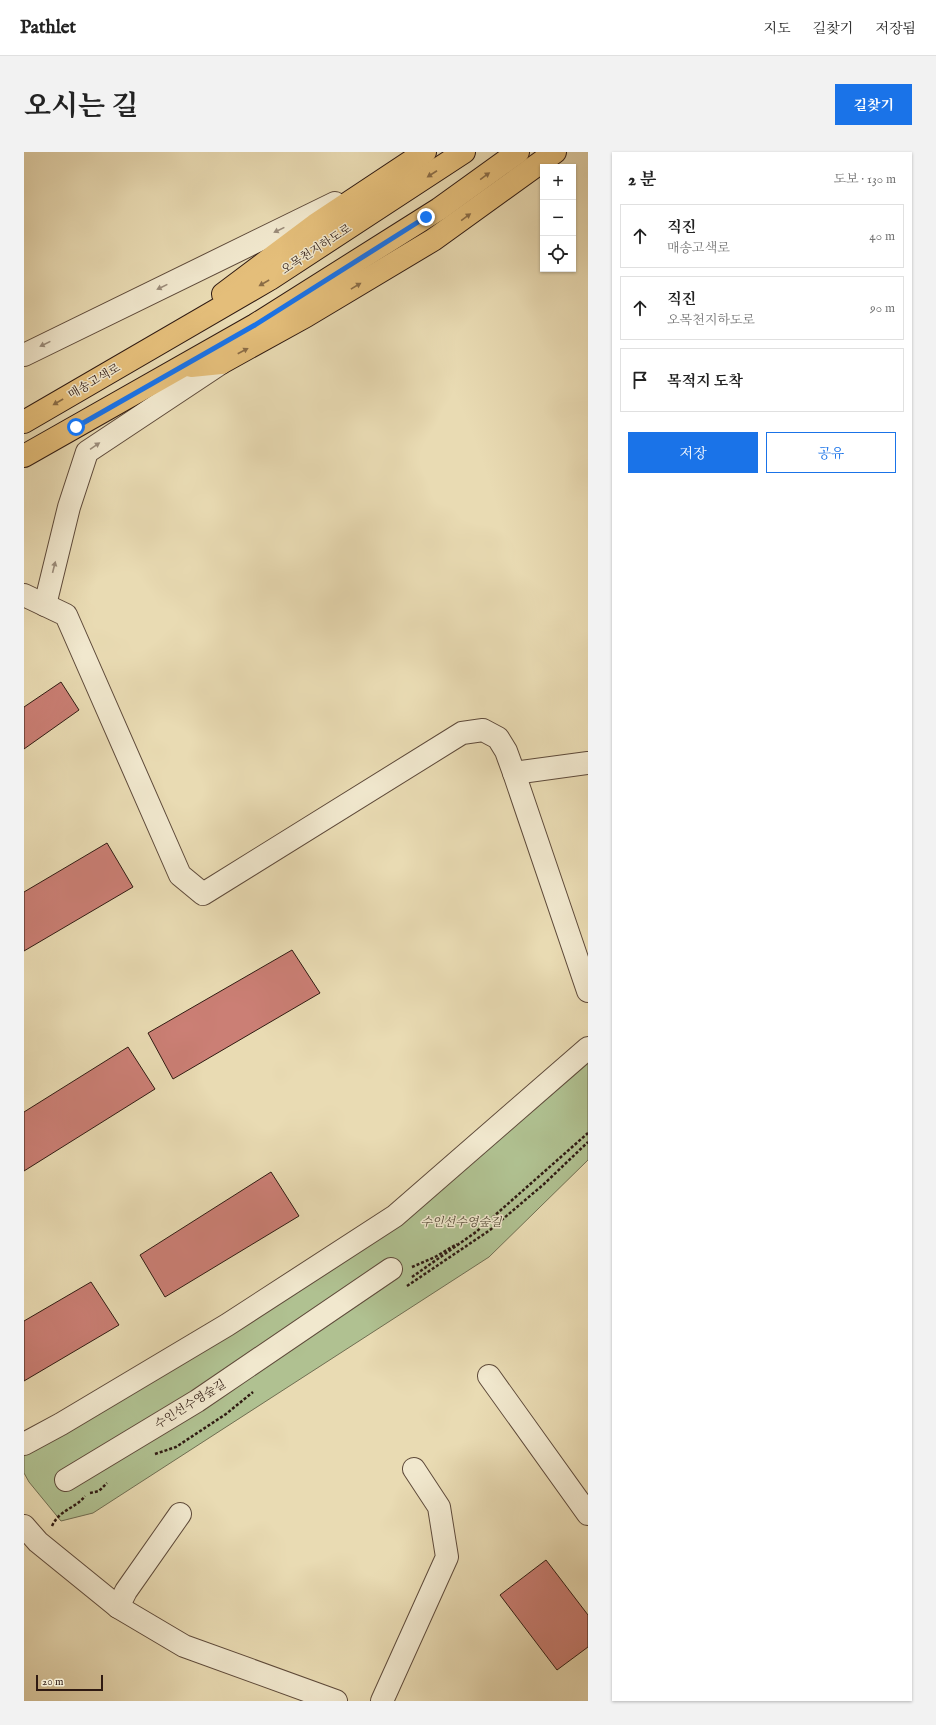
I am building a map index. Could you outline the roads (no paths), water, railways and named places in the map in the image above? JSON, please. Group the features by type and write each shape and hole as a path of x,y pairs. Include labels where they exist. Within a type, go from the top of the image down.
{"main road":[{"path":"164,340 245,276 316,225 390,177 425,152"},
{"name":"오목천지하도로","path":"164,340 270,279 464,152"},
{"path":"24,456 255,325 439,209 518,152"},
{"path":"179,368 221,363 306,316 433,240 555,152"},
{"name":"매송고색로","path":"24,422 164,340"}],"street":[{"path":"24,355 390,177"},
{"path":"45,605 69,507 87,452 221,363"},
{"path":"24,596 66,614 180,875 203,894 462,733 482,730 498,738 506,751 514,773 588,991"},
{"path":"514,773 588,763"},
{"path":"24,1444 68,1420 227,1325 395,1216 588,1048"},
{"name":"수인선수영숲길","path":"66,1480 197,1401 391,1269"},
{"path":"489,1376 588,1514"},
{"path":"382,1701 447,1557 440,1507 414,1469"},
{"path":"118,1607 126,1591 180,1514"},
{"path":"24,1526 38,1540 118,1607 184,1646 336,1701"}]}
